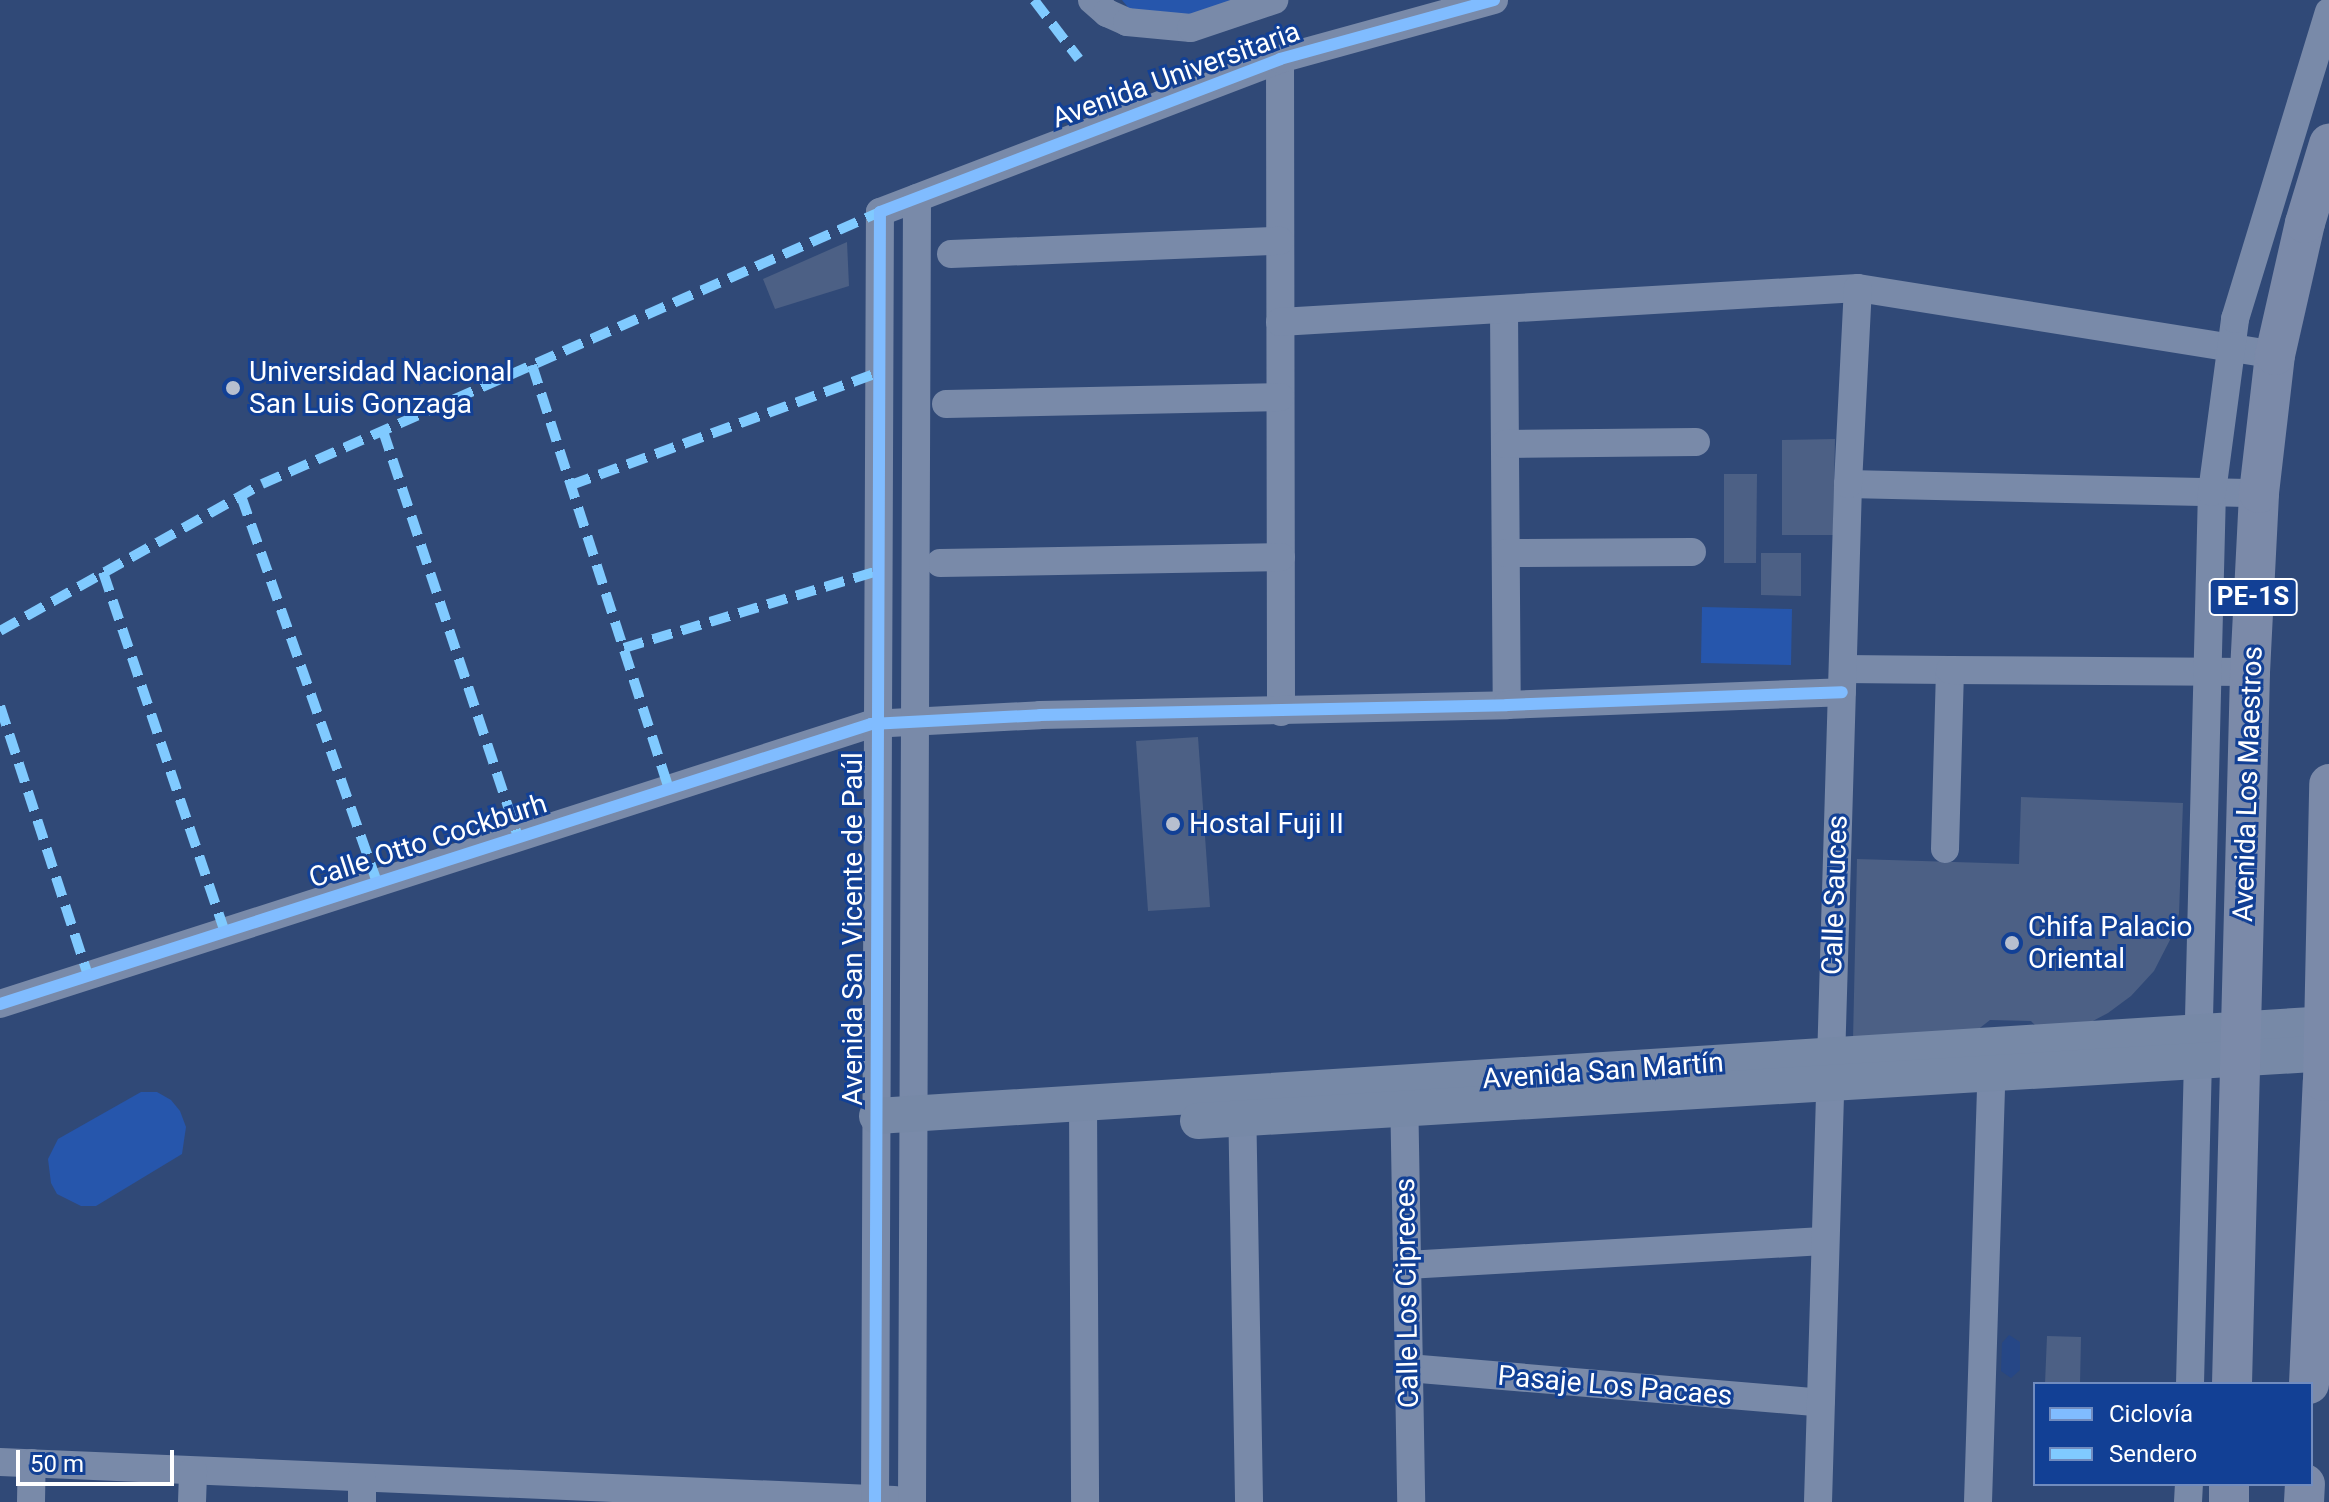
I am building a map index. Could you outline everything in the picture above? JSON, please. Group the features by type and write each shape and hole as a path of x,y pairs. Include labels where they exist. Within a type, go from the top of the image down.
{"highway":[{"name":"Avenida Los Maestros","path":"2232,1382 2250,672 2259,493 2275,355 2305,223 2329,144"},
{"path":"2309,1382 2326,1039 2329,784"}],"main road":[{"name":"Avenida San Martín","path":"877,1128 2326,1039"}],"street":[{"path":"1092,0 1107,13 1127,22 1191,28 1274,0"},
{"name":"Avenida Universitaria","path":"880,212 1280,59 1494,0"},
{"path":"2190,1382 2212,492 2229,348 2270,199 2329,12"},
{"path":"1280,59 1281,712"},
{"path":"912,1502 917,198"},
{"name":"Avenida San Vicente de Paúl","path":"877,1500 880,212"},
{"path":"951,254 1280,241"},
{"path":"1280,322 1858,288 2275,355"},
{"name":"Calle Sauces","path":"1818,1502 1823,1241 1848,484 1858,288"},
{"path":"1504,310 1507,705"},
{"path":"946,404 1280,397"},
{"path":"1505,444 1696,442"},
{"path":"1848,484 2259,493"},
{"path":"1506,553 1692,552"},
{"path":"940,563 1281,557"},
{"path":"1945,849 1950,670"},
{"name":"Calle Otto Cockburh","path":"0,1004 871,724 1040,715 1507,705 1950,670 2250,672"},
{"path":"1978,1502 1992,1060"},
{"name":"Calle Los Cipreces","path":"1404,1097 1411,1502"},
{"path":"1243,1106 1249,1502"},
{"path":"1083,1116 1085,1502"},
{"path":"1407,1265 1823,1241"},
{"name":"Pasaje Los Pacaes","path":"1408,1368 1821,1403"},
{"path":"0,1462 193,1471 362,1490 925,1502"},
{"path":"31,1502 32,1463"},
{"path":"192,1502 193,1471"}],"shaded area":[{"path":"1122,0 1251,0 1198,20 1136,17"},
{"path":"1702,607 1792,609 1791,665 1701,663"},
{"path":"141,1092 157,1092 171,1100 180,1111 186,1127 182,1154 96,1206 81,1206 57,1194 51,1183 48,1159 58,1139"},
{"path":"2009,1335 2020,1342 2020,1370 2011,1378 2001,1371 2002,1343"}],"building":[{"path":"847,242 849,286 775,309 763,279"},
{"path":"1835,439 1833,535 1782,535 1782,440"},
{"path":"1724,474 1757,474 1756,563 1724,563"},
{"path":"1761,553 1801,553 1801,596 1761,595"},
{"name":"Hostal Fuji II","path":"1198,737 1210,907 1148,911 1136,741"},
{"name":"Chifa Palacio Oriental","path":"2021,797 2183,803 2179,914 2173,934 2154,971 2131,996 2108,1013 2089,1023 2045,1036 2031,1021 1990,1020 1967,1038 1853,1040 1857,859 2019,864"},
{"path":"2047,1336 2081,1337 2080,1382 2045,1382"}],"marked path":[{"path":"1034,0 1079,59"},
{"path":"0,631 262,484 880,212"},
{"path":"532,365 669,789"},
{"path":"571,485 879,372"},
{"path":"383,431 518,837"},
{"path":"241,496 377,883"},
{"path":"624,648 878,571"},
{"path":"103,572 225,932"},
{"path":"0,706 88,975"}],"cycle path":[{"path":"875,1502 880,212 1280,59 1494,0"},
{"path":"0,1004 871,724 1040,715 1507,705 1842,692"}],"place":[{"name":"Universidad Nacional San Luis Gonzaga","path":"233,388"},
{"name":"Hostal Fuji II","path":"1173,824"},
{"name":"Chifa Palacio Oriental","path":"2012,943"}]}
